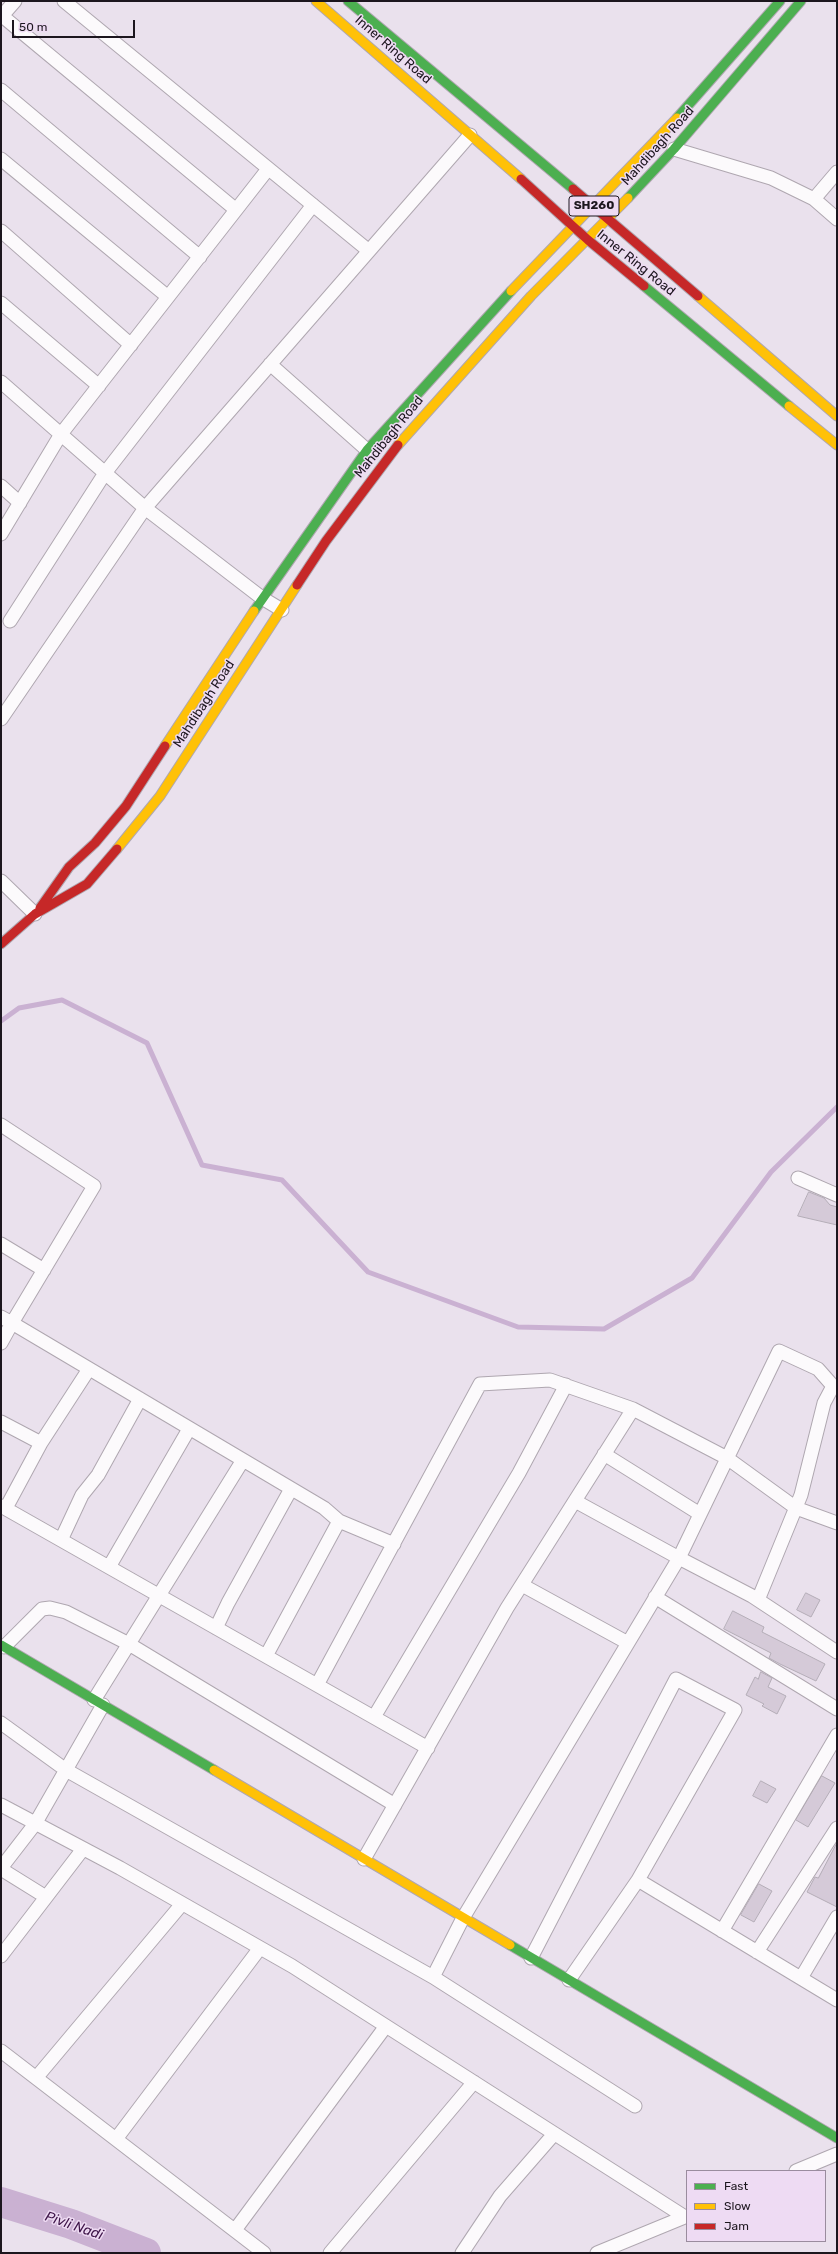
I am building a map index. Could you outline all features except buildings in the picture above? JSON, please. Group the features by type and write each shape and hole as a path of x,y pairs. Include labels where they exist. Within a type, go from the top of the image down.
{"main road":[{"name":"Inner Ring Road","path":"316,1 496,156 588,240 837,445"},
{"name":"Inner Ring Road","path":"348,1 609,219 837,416"},
{"name":"Mahdibagh Road","path":"35,914 69,868 95,843 126,806 262,598 367,450 490,312 694,100 780,1"},
{"name":"Mahdibagh Road","path":"1,944 35,914 87,884 136,827 160,796 356,499 406,435 531,296 609,219 674,149 801,1"},
{"path":"2,1646 837,2138"}],"street":[{"path":"15,1 1,16 235,209"},
{"path":"64,1 368,251"},
{"path":"1,90 200,257"},
{"path":"1,719 145,508 470,135"},
{"path":"674,149 771,178 814,199 837,219"},
{"path":"1,159 168,297"},
{"path":"1,534 61,434 200,257 235,209 268,169"},
{"path":"814,199 837,172"},
{"path":"10,621 104,473 313,205"},
{"path":"1,231 131,345"},
{"path":"1,303 99,386"},
{"path":"270,364 367,450"},
{"path":"1,382 145,508 262,598 282,610"},
{"path":"1,486 20,503"},
{"path":"1,881 35,914"},
{"path":"1,1125 94,1186 44,1270 6,1320 1,1343"},
{"path":"798,1178 837,1195"},
{"path":"1,1244 44,1270"},
{"path":"6,1320 324,1508 339,1521 394,1544"},
{"path":"433,1977 463,1918 679,1558 779,1351 818,1369 835,1387 824,1403 801,1495 758,1600"},
{"path":"89,1369 41,1443 3,1507 428,1748"},
{"path":"317,1685 480,1384 550,1380 633,1409 727,1458 796,1508 837,1523"},
{"path":"374,1717 519,1473 566,1385"},
{"path":"61,1540 82,1495 98,1475 140,1399"},
{"path":"364,1859 522,1585 633,1409"},
{"path":"1,1422 41,1443"},
{"path":"109,1567 189,1429"},
{"path":"604,1454 700,1514"},
{"path":"46,1897 1,1868 35,1824 66,1770 98,1703 129,1644 244,1460"},
{"path":"216,1628 228,1603 291,1489"},
{"path":"575,1501 758,1600 837,1652"},
{"path":"266,1656 339,1521"},
{"path":"522,1585 628,1643"},
{"path":"655,1597 837,1709"},
{"path":"2,1646 42,1609 50,1608 66,1612 129,1644 395,1805"},
{"path":"531,1958 676,1679 735,1710 638,1880 568,1980"},
{"path":"1,1723 66,1770 433,1977 635,2106"},
{"path":"722,1931 837,1735"},
{"path":"1,1805 260,1948 686,2216"},
{"path":"757,1952 837,1828"},
{"path":"3,1949 83,1849"},
{"path":"638,1880 837,2000"},
{"path":"36,2078 182,1904"},
{"path":"801,1978 837,1917"},
{"path":"116,2139 260,1948"},
{"path":"235,2230 386,2026"},
{"path":"1,2051 264,2253"},
{"path":"330,2253 474,2082"},
{"path":"462,2253 500,2196 554,2134"},
{"path":"798,2170 837,2154"},
{"path":"597,2253 686,2216"}],"waterway":[{"path":"1,1021 19,1008 62,1000 147,1043 202,1165 282,1180 368,1272 518,1327 604,1329 692,1278 771,1172 837,1107"},
{"name":"Pivli Nadi","path":"1,2202 71,2224 146,2253"}],"traffic: fast":[{"path":"348,1 573,189"},
{"path":"677,118 780,1"},
{"path":"628,198 674,149 801,1"},
{"path":"644,286 789,406"},
{"path":"254,611 367,450 511,291"},
{"path":"1,1645 214,1770"},
{"path":"510,1945 837,2138"}],"traffic: slow":[{"path":"316,1 521,179"},
{"path":"511,291 677,118"},
{"path":"398,445 531,296 628,198"},
{"path":"698,296 837,416"},
{"path":"789,406 837,445"},
{"path":"117,849 160,796 297,585"},
{"path":"165,746 254,611"},
{"path":"214,1770 510,1945"}],"traffic: jam":[{"path":"521,179 588,240 644,286"},
{"path":"573,189 698,296"},
{"path":"297,585 326,541 398,445"},
{"path":"40,908 69,867 95,843 126,806 165,746"},
{"path":"1,944 35,914 87,884 117,849"}]}
